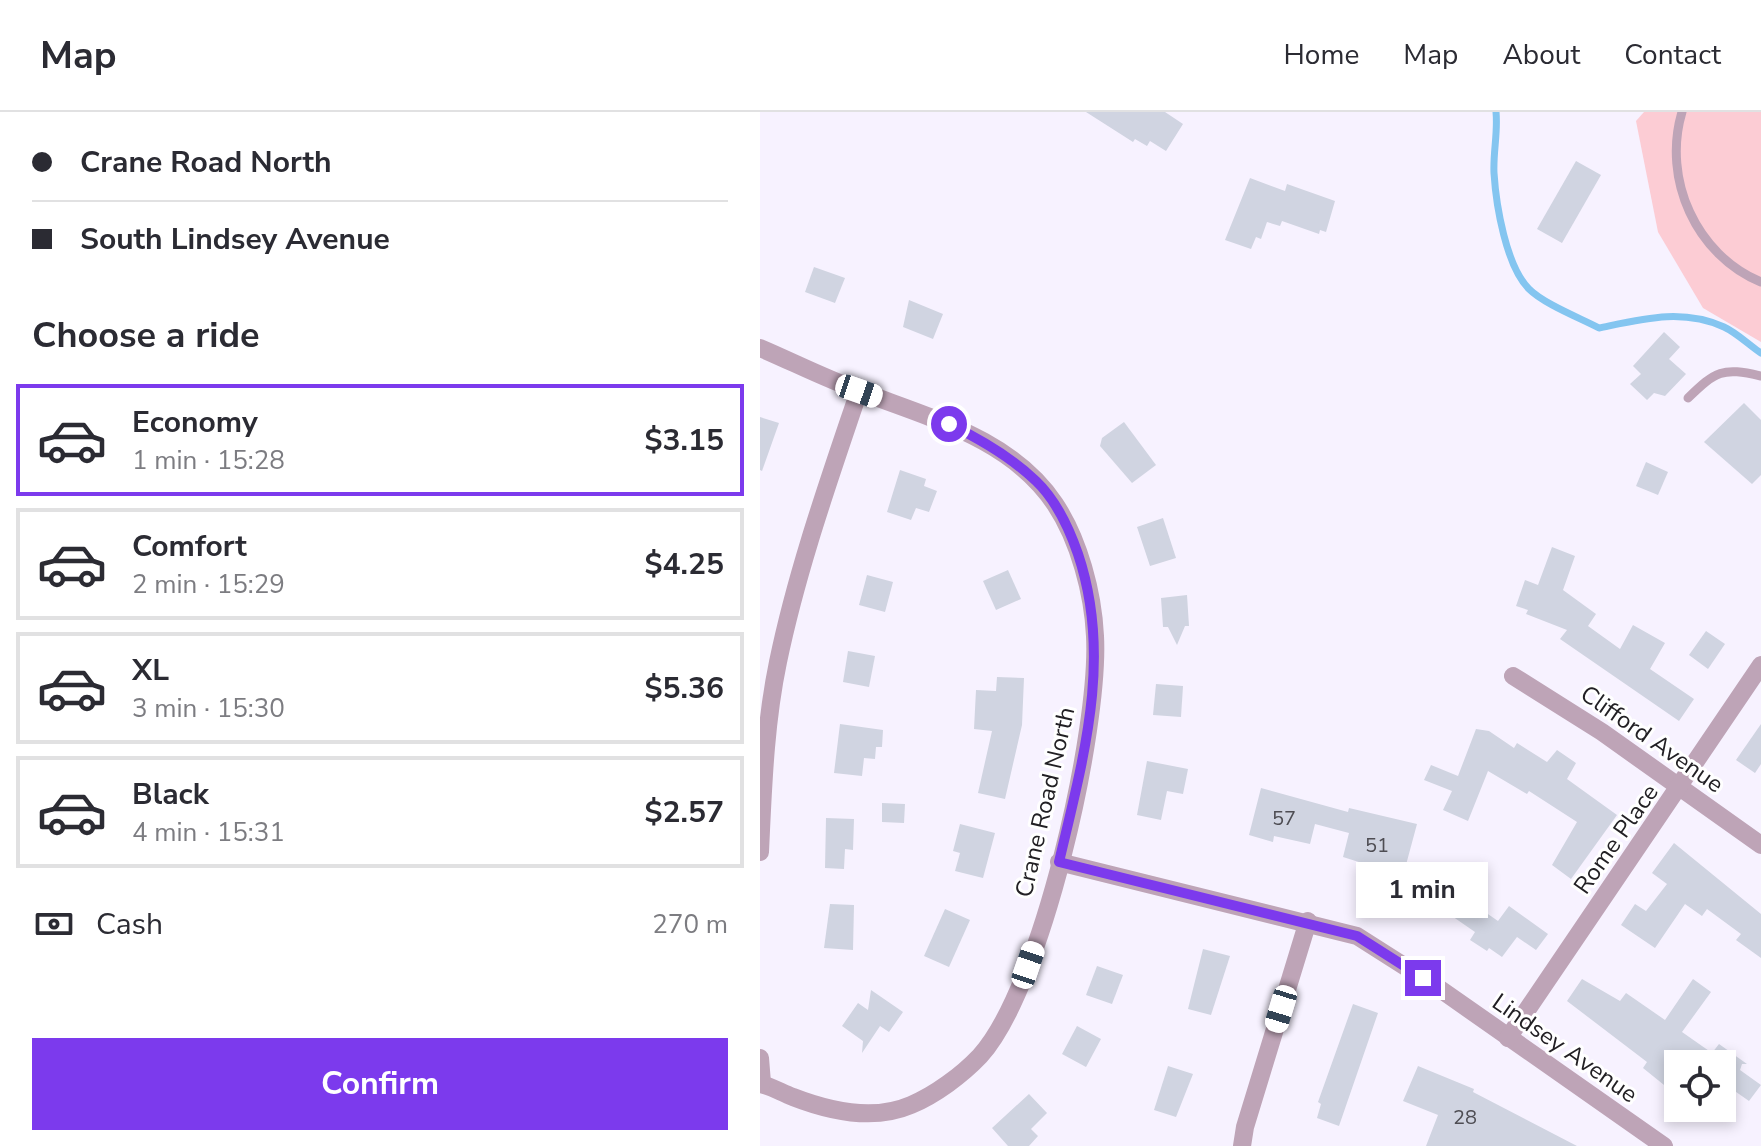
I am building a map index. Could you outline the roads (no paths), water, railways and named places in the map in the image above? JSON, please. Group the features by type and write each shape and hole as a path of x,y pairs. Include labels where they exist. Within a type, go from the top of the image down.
{"street":[{"name":"Crane Road North","path":"760,348 859,391 949,424 993,447 1038,482 1069,530 1089,593 1096,635 1090,728 1059,862 1038,937 1013,1002 981,1055 961,1073 911,1105 875,1112 819,1106 761,1084"},
{"path":"760,852 765,756 780,651 793,596 859,391"},
{"name":"Rome Place","path":"1508,1038 1680,789 1761,665"},
{"name":"Clifford Avenue","path":"1513,676 1602,732 1761,845"},
{"path":"1059,862 1308,921 1357,936 1423,978"},
{"path":"1242,1146 1245,1127 1308,921"},
{"name":"Lindsey Avenue","path":"1440,989 1664,1146"},
{"path":"760,1058 761,1084"}],"lane":[{"path":"1682,112 1674,151 1683,197 1715,252 1730,266 1761,282"},
{"path":"1688,398 1717,373 1737,371 1761,376"}],"waterway":[{"path":"1496,112 1494,173 1500,218 1514,266 1529,289 1599,328 1662,317 1693,318 1724,327 1761,353"}]}
